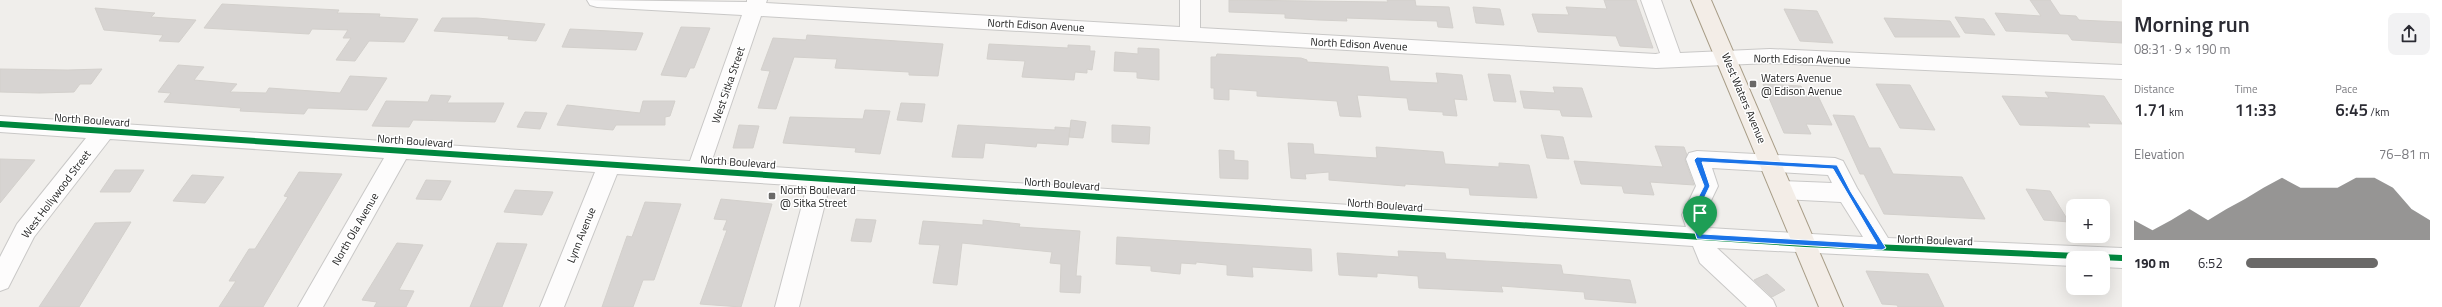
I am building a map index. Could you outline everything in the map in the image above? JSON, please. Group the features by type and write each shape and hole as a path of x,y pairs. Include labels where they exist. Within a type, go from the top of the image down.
{"main road":[{"name":"West Waters Avenue","path":"1701,0 1728,59 1831,307"}],"street":[{"name":"North Edison Avenue","path":"596,0 755,4 1190,34 1673,60 1728,59 1770,56 2122,72"},
{"path":"1190,0 1190,34"},
{"path":"1651,0 1673,60"},
{"name":"West Sitka Street","path":"698,169 755,4"},
{"name":"North Boulevard","path":"0,124 610,163 1805,244 2122,258"},
{"name":"West Hollywood Street","path":"0,281 25,231 104,131"},
{"name":"North Ola Avenue","path":"310,307 400,150"},
{"path":"1764,307 1708,256 1693,215 1707,186 1697,160 1835,166 1848,193 1882,248"},
{"name":"Lynn Avenue","path":"552,307 610,163"},
{"path":"787,307 821,178"},
{"path":"1782,190 1848,193"}],"building":[{"path":"1229,0 1388,2 1387,0 1415,0 1416,6 1449,7 1453,28 1438,27 1437,21 1346,18 1347,21 1319,20 1285,18 1285,14 1229,12"},
{"path":"1604,0 1636,0 1653,48 1620,46 1616,36 1538,32 1532,14 1569,15 1566,7 1607,9"},
{"path":"2030,0 2050,0 2060,15 2076,16 2079,20 2122,22 2122,43 2072,40 2068,34 2006,31 1995,13 2041,16"},
{"path":"222,4 339,10 337,13 380,14 379,17 418,19 404,42 369,41 355,61 336,60 351,38 343,38 348,30 312,29 309,34 204,28"},
{"path":"1473,7 1500,9 1504,25 1476,23"},
{"path":"95,8 155,13 151,17 196,20 179,42 159,41 163,35 104,30"},
{"path":"1784,9 1817,11 1833,43 1800,41"},
{"path":"1955,17 1984,19 1995,35 1965,33"},
{"path":"442,18 477,18 545,24 536,41 508,39 509,36 434,31"},
{"path":"1884,18 1950,21 1960,37 1895,37"},
{"path":"681,27 710,28 694,68 690,68 686,77 661,75"},
{"path":"570,29 643,33 636,50 562,47"},
{"path":"807,35 943,44 938,76 909,75 909,72 835,68 837,59 794,57 776,109 758,108 770,71 761,70 773,38 806,40"},
{"path":"989,44 1068,48 1068,45 1090,46 1090,51 1095,51 1092,70 1087,69 1087,73 1075,72 1074,80 1022,77 1025,61 987,59"},
{"path":"1138,48 1159,49 1159,80 1137,78 1137,72 1114,71 1115,52 1138,54"},
{"path":"1217,54 1301,58 1307,60 1307,62 1388,67 1390,81 1438,83 1436,73 1462,75 1467,100 1454,99 1457,116 1443,115 1443,112 1409,110 1407,98 1357,95 1361,117 1340,116 1337,101 1257,96 1257,91 1229,89 1229,100 1214,99 1214,88 1211,88 1211,57 1216,57"},
{"path":"178,65 204,67 194,80 237,84 230,92 266,93 269,88 340,93 350,76 387,78 367,110 308,108 304,114 240,111 241,108 164,102 171,93 158,92"},
{"path":"0,69 102,69 91,84 80,84 74,92 39,93 0,92"},
{"path":"1488,74 1510,75 1516,102 1494,101"},
{"path":"1763,84 1801,86 1805,95 1818,96 1832,125 1806,124 1811,134 1784,133"},
{"path":"1876,84 1910,85 1935,130 1900,128"},
{"path":"1553,87 1582,88 1592,117 1562,116 1560,110 1524,108 1520,91 1555,93"},
{"path":"2045,92 2104,96 2122,124 2087,123 2090,127 2020,125 2002,96 2049,98"},
{"path":"431,95 451,96 447,103 504,103 495,122 413,120 409,127 372,126 386,101 428,102"},
{"path":"643,101 675,101 670,116 665,117 665,125 616,125 613,130 557,125 567,105 640,113"},
{"path":"901,103 925,104 922,122 897,120"},
{"path":"865,110 890,111 880,154 855,152 856,148 783,143 790,117 863,119"},
{"path":"525,112 547,113 540,129 517,127"},
{"path":"1833,115 1854,116 1869,148 1880,148 1893,174 1962,177 1985,219 1884,214 1864,174 1860,174"},
{"path":"1071,120 1086,122 1083,138 1069,137"},
{"path":"739,125 759,126 753,148 733,148"},
{"path":"958,125 1055,130 1055,127 1070,128 1068,145 1037,143 1036,147 985,143 983,158 952,157"},
{"path":"1112,125 1150,127 1149,144 1112,142"},
{"path":"1541,135 1563,137 1569,159 1547,158"},
{"path":"1288,143 1313,144 1314,154 1377,158 1376,147 1443,152 1445,164 1499,167 1499,163 1529,165 1537,198 1470,195 1469,188 1405,184 1405,186 1329,180 1329,172 1305,174 1306,179 1291,178"},
{"path":"1655,146 1684,147 1687,155 1685,160 1694,185 1650,182 1654,195 1624,193 1622,186 1581,184 1574,161 1663,167"},
{"path":"1219,150 1234,151 1234,160 1248,161 1248,179 1220,178"},
{"path":"0,159 35,160 0,203"},
{"path":"115,170 144,170 130,192 100,192"},
{"path":"299,172 342,174 263,307 219,307 236,281 229,281 249,249 255,249 288,197 284,196"},
{"path":"192,175 224,177 205,203 173,201"},
{"path":"426,180 451,181 441,200 416,199"},
{"path":"2026,189 2050,191 2066,217 2066,222 2044,220"},
{"path":"515,190 553,192 542,215 504,212"},
{"path":"721,199 772,204 741,307 700,304 727,230 723,230 727,220 714,219"},
{"path":"645,202 681,204 654,280 643,280 633,307 602,307 627,236 632,237"},
{"path":"856,219 876,220 871,242 851,241"},
{"path":"983,220 1020,224 1019,227 1080,231 1076,276 1081,276 1080,293 1060,292 1061,264 1050,263 1052,252 962,243 957,285 933,283 940,245 919,244 923,221 983,225"},
{"path":"131,222 79,307 39,307 95,223"},
{"path":"1117,237 1311,249 1312,271 1252,267 1253,277 1227,275 1227,265 1196,262 1196,264 1181,263 1180,274 1151,271 1151,266 1116,264"},
{"path":"397,243 423,245 399,290 414,291 406,307 374,307 377,302 362,300"},
{"path":"497,243 527,244 502,307 470,307"},
{"path":"1398,251 1445,253 1446,259 1561,265 1563,274 1630,280 1636,303 1585,299 1584,292 1501,286 1503,292 1419,288 1418,276 1377,273 1377,277 1339,275 1337,253 1399,257"},
{"path":"1866,271 1928,274 1944,307 1898,307 1897,305 1882,304"},
{"path":"1767,274 1785,290 1772,297 1754,280"}],"cycle path":[{"path":"0,124 1805,244 2122,258"}],"place":[{"name":"Waters Avenue @ Edison Avenue","path":"1753,84"},
{"name":"North Boulevard @ Sitka Street","path":"772,196"}],"route":[{"path":"1697,160 1835,166 1848,193 1882,248 1805,244 1700,237 1693,215 1707,186 1697,160"}]}
